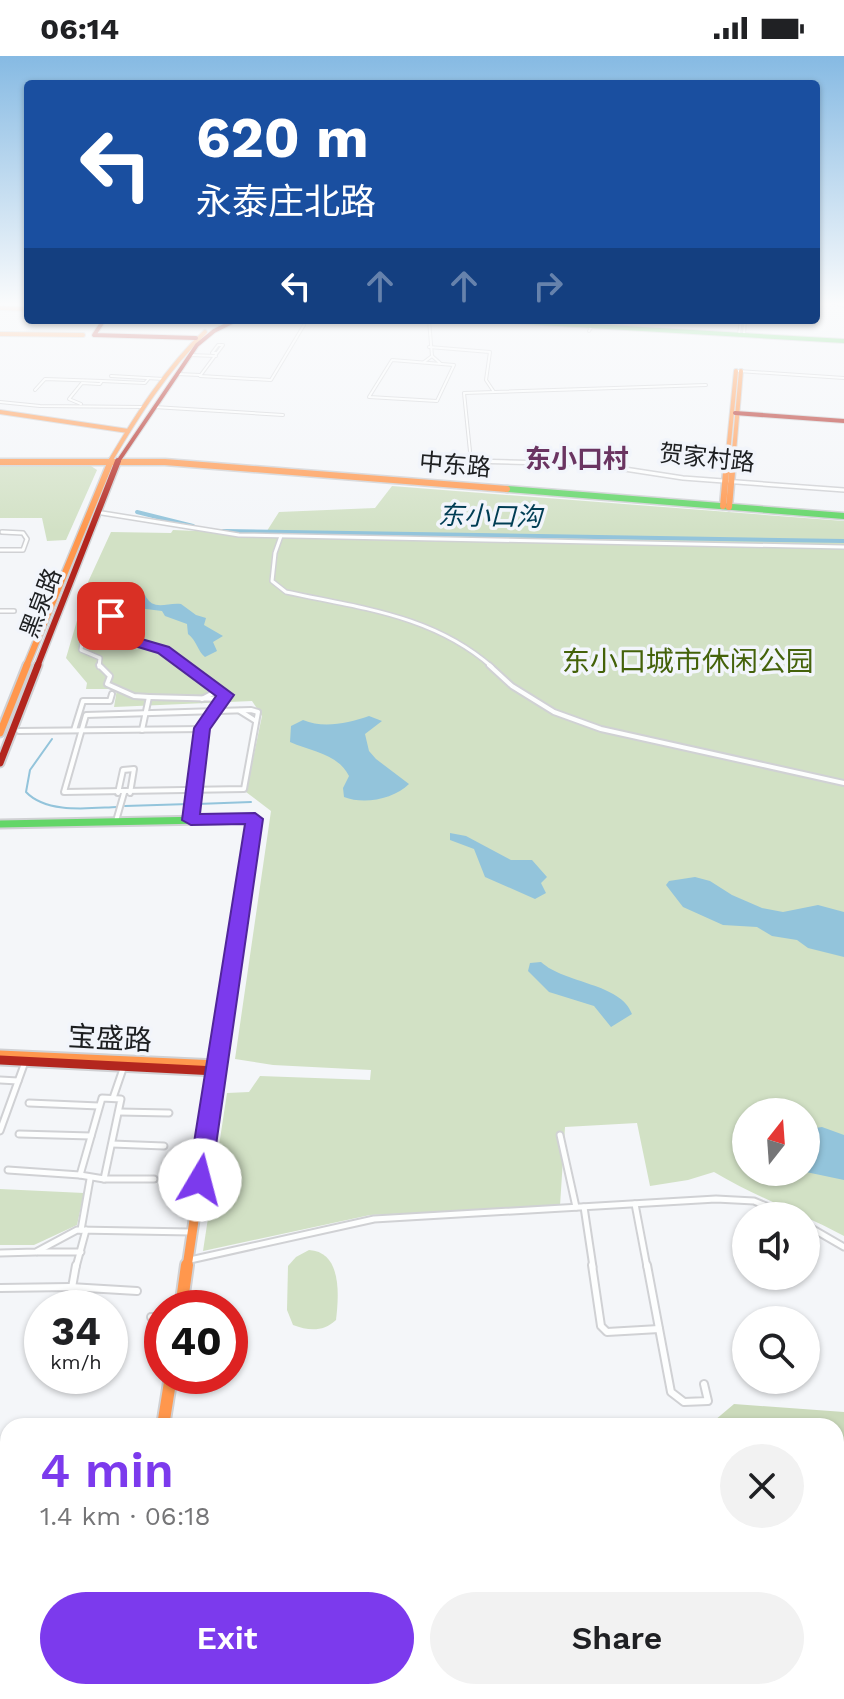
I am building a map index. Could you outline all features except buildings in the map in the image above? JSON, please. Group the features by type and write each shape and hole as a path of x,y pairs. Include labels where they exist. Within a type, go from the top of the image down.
{"main road":[{"path":"115,459 170,379"},
{"path":"726,505 737,379"},
{"path":"115,459 128,431 150,407"},
{"path":"0,420 3,412 128,431"},
{"path":"734,413 844,420"},
{"name":"中东路","path":"0,461 115,459 844,514"},
{"name":"黑泉路","path":"0,763 115,459"},
{"name":"黑泉路","path":"0,733 95,510"},
{"path":"0,824 255,819 184,1290"},
{"name":"宝盛路","path":"0,1058 217,1068"},
{"name":"宝盛路","path":"0,1058 25,1062 217,1068"},
{"path":"164,1418 168,1394"}],"street":[{"path":"35,390 45,379 145,383 148,379"},
{"path":"252,379 272,379"},
{"path":"380,379 369,397 435,402 447,379"},
{"path":"486,379 494,392 706,385"},
{"path":"84,405 69,399 82,383 100,384 102,381"},
{"name":"贺家村路","path":"494,392 464,393 471,461 592,464 728,481 844,490"},
{"path":"0,402 283,415"},
{"path":"95,510 146,516 217,534 844,547"},
{"path":"0,550 23,550 27,539 23,533 2,532"},
{"path":"281,536 272,581 286,592 416,620 480,657 512,686 554,712 601,729 844,783"},
{"path":"0,611 14,611"},
{"path":"84,635 98,628 114,628 133,641 163,650 227,697 134,696 107,684 110,676 99,668 100,658 81,650 80,642 88,619 115,617 114,628"},
{"path":"202,699 217,691"},
{"path":"74,730 83,701 110,701 112,694"},
{"path":"142,730 149,697"},
{"path":"191,820 202,729 217,710 219,699"},
{"path":"217,710 256,711 258,721 246,787 239,791 64,792 86,715 217,710"},
{"path":"238,710 258,721"},
{"path":"19,731 202,729"},
{"path":"116,821 134,769 123,770 118,793"},
{"path":"0,1131 25,1062"},
{"path":"113,1098 124,1066"},
{"path":"0,1080 18,1082"},
{"path":"80,1175 102,1098 121,1099 104,1179"},
{"path":"29,1103 99,1106"},
{"path":"119,1112 169,1113"},
{"path":"19,1134 91,1136"},
{"path":"560,1135 580,1207 601,1326 607,1332 659,1329"},
{"path":"112,1144 164,1146"},
{"path":"8,1170 80,1175 90,1179 154,1179"},
{"path":"70,1287 81,1252 90,1179"},
{"path":"188,1260 374,1219 716,1199 756,1202"},
{"path":"635,1204 671,1392 684,1402 708,1401 704,1384"},
{"path":"36,1252 84,1230 192,1232"},
{"path":"820,1233 844,1247"},
{"path":"0,1253 81,1252"},
{"path":"0,1288 70,1287 137,1291"}],"green space":[{"path":"0,466 91,466 97,470 66,540 47,541 42,518 0,518"},
{"name":"东小口城市休闲公园","path":"392,486 844,521 844,1236 820,1224 820,1202 773,1202 740,1186 820,1186 820,1098 732,1098 732,1182 714,1172 650,1186 637,1123 565,1127 560,1206 370,1215 203,1251 227,1093 249,1092 260,1076 370,1080 371,1070 273,1065 235,1059 271,811 246,792 262,716 252,701 114,707 117,689 86,689 87,683 66,658 81,607 77,606 111,532 171,533 173,530 265,534 279,512 375,508"},
{"path":"0,1189 84,1193 77,1225 34,1245 0,1245"},
{"path":"309,1250 328,1258 333,1266 337,1287 336,1320 316,1329 293,1325 287,1310 288,1266"},
{"path":"734,1404 844,1412 844,1418 717,1418"}],"water":[{"path":"127,593 145,595 156,605 181,604 206,618 204,625 223,636 213,642 217,651 205,657 188,634 187,624 165,616 162,611 130,607"},
{"path":"369,716 382,721 365,734 369,751 409,784 387,797 360,800 344,797 343,788 349,776 344,768 323,754 290,742 291,726 303,720 328,725"},
{"path":"450,833 466,836 511,860 532,860 547,877 541,883 546,893 535,899 485,877 474,849 450,840"},
{"path":"695,877 710,881 762,908 783,912 818,905 844,912 844,957 808,948 797,940 772,936 757,927 723,925 683,907 666,885 669,881"},
{"path":"541,962 564,975 617,996 632,1014 611,1027 594,1006 549,992 528,971 530,963"},
{"path":"820,1127 844,1135 844,1180 820,1175"}],"waterway":[{"name":"东小口沟","path":"137,512 193,526"},
{"name":"东小口沟","path":"223,531 844,541"},
{"path":"52,739 30,770 26,792 45,804 57,807 117,807"},
{"path":"197,804 251,802"},
{"path":"125,806 189,804"}],"traffic: fast":[{"path":"507,489 844,516"},
{"path":"0,824 255,819 247,869"}],"traffic: slow":[{"path":"0,733 104,472 128,431 166,379"},
{"path":"723,506 735,379"},
{"path":"729,507 740,379"},
{"path":"0,412 128,431"},
{"path":"0,462 165,462 507,489"},
{"path":"184,1290 247,869"},
{"path":"0,1055 217,1065"},
{"path":"164,1418 168,1394"}],"traffic: jam":[{"path":"0,763 117,463 174,379"},
{"path":"735,413 844,421"},
{"path":"0,1060 216,1071"}],"district":[{"name":"东小口村","path":"577,459"}],"route":[{"path":"111,616 116,617 114,628 123,631 133,641 163,650 200,675 202,681 213,690 227,695 202,728 191,820 255,819 200,1180"}]}
